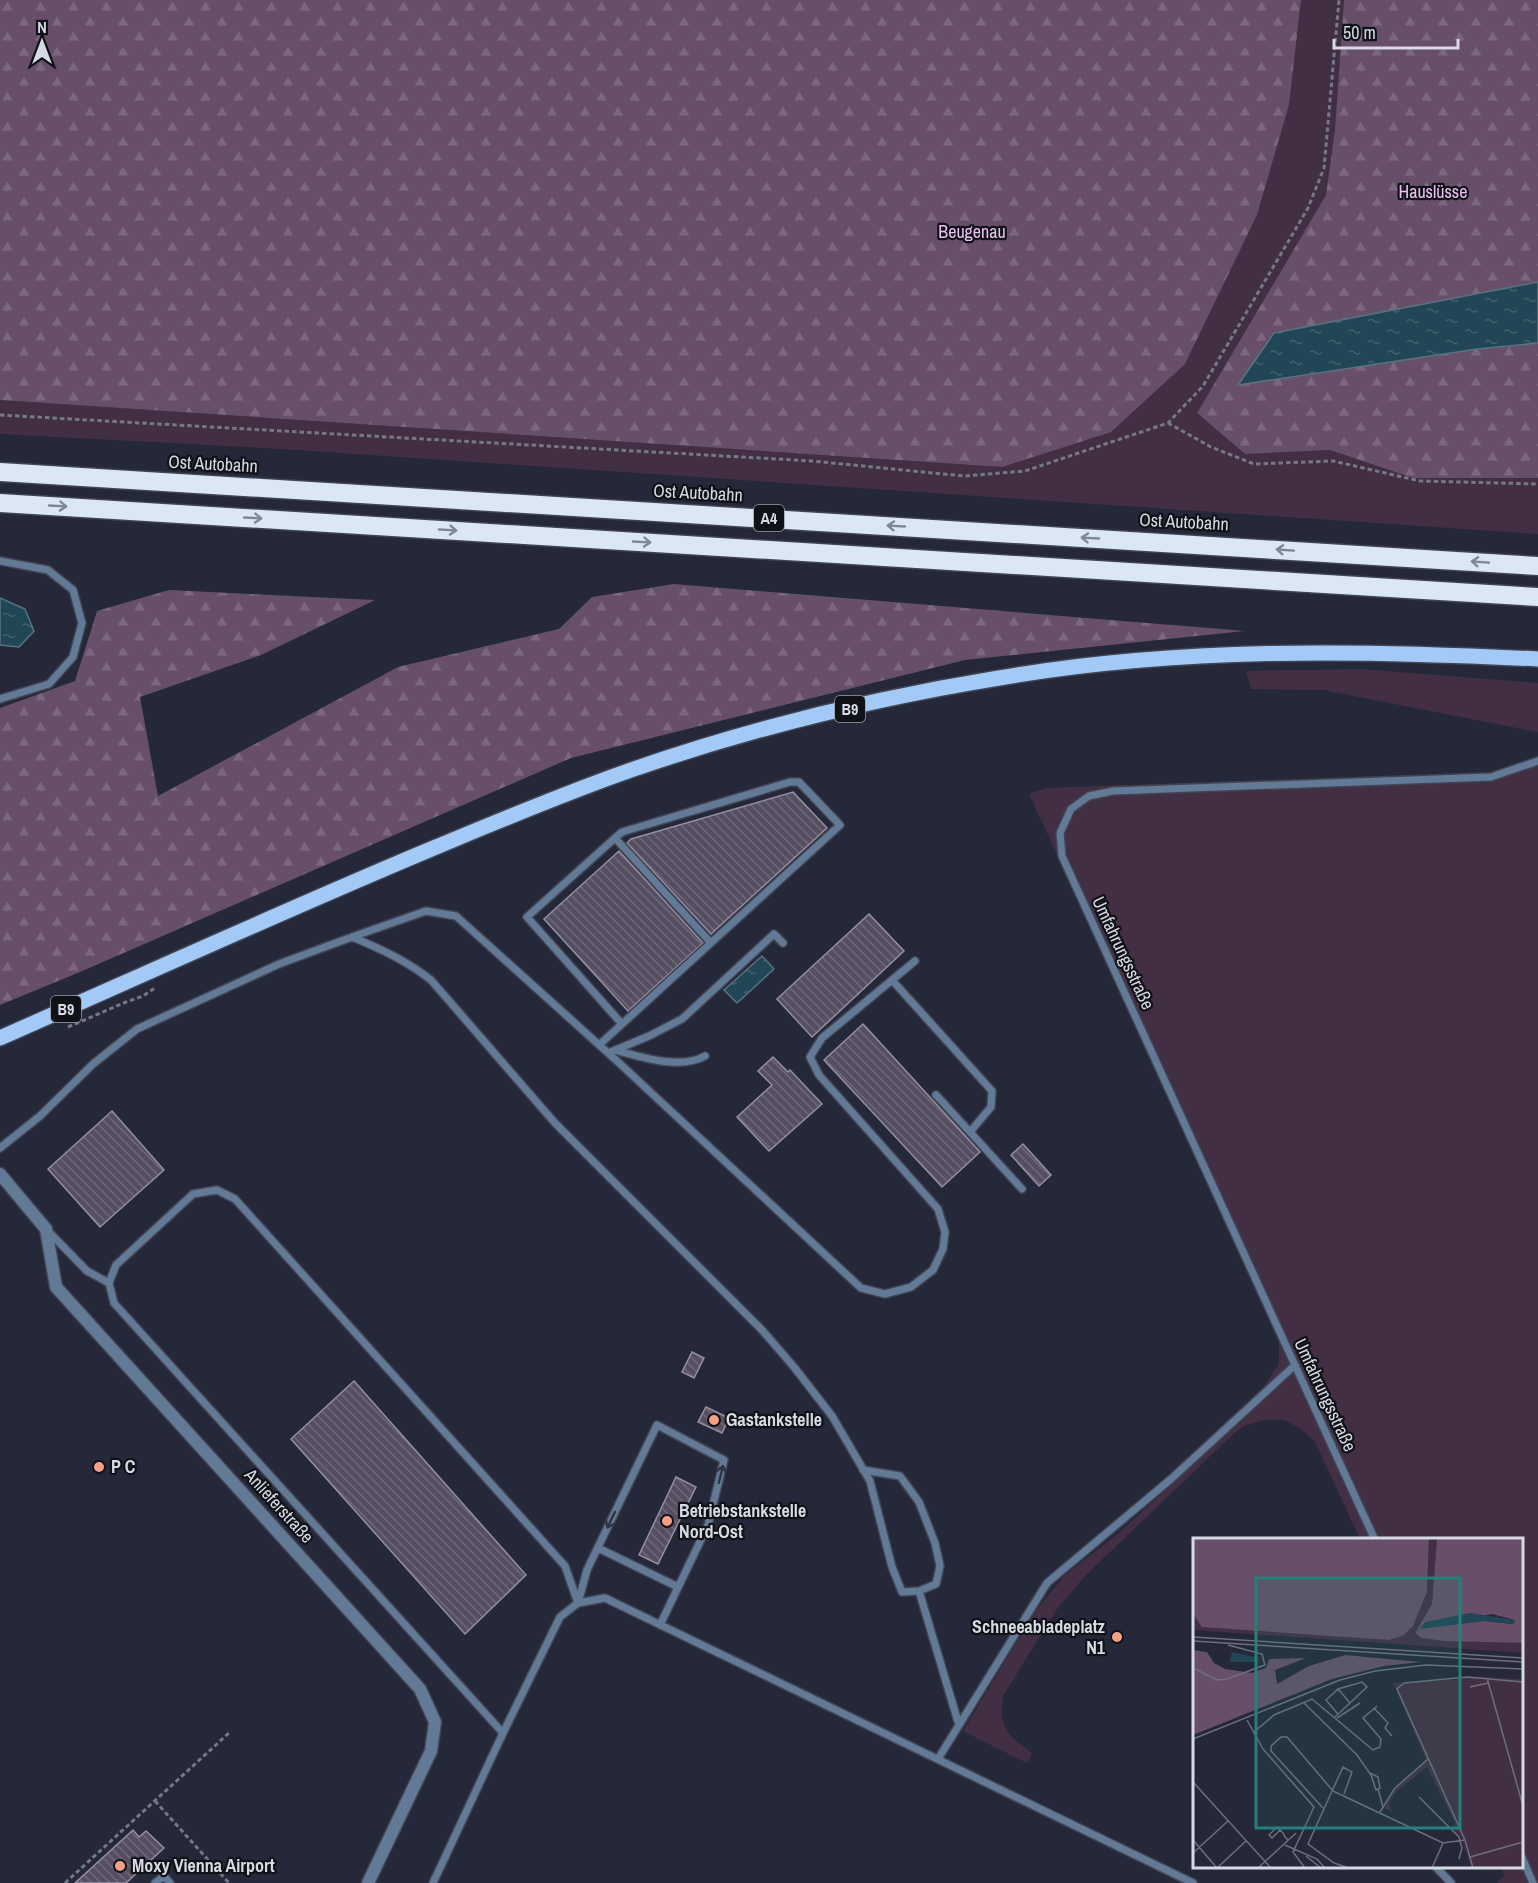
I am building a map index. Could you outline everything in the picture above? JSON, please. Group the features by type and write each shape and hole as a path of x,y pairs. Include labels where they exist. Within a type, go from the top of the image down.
{"highway":[{"name":"Ost Autobahn","path":"0,472 1538,566"},
{"name":"A4","path":"0,502 1538,597"}],"main road":[{"name":"B9","path":"0,1038 388,867 533,807 632,770 733,738 895,697 1002,677 1136,661 1224,655 1279,653 1450,655 1538,659"}],"street":[{"path":"0,1174 46,1229"},
{"name":"Anlieferstraße","path":"46,1229 56,1287 420,1689 435,1722 431,1751 368,1883"}],"lane":[{"path":"0,561 48,570 73,590 82,623 73,657 49,684 0,699"},
{"name":"Umfahrungsstraße","path":"1375,1538 1062,856 1060,833 1071,809 1089,796 1113,791 1491,777 1538,761"},
{"path":"599,1045 840,825 799,782 790,782 622,832 527,917 622,1024"},
{"path":"615,838 711,943"},
{"path":"0,1148 40,1116 93,1064 137,1029 279,964 426,911 456,916 599,1045 612,1052 861,1288 885,1294 911,1287 933,1270 943,1249 945,1232 938,1209 819,1075 810,1057 822,1038 915,961"},
{"path":"612,1052 682,1019 774,934 783,943"},
{"path":"352,937 390,953 431,980 555,1123 775,1345 832,1416 863,1470 870,1481 892,1567 903,1592 919,1591 936,1584 940,1566 935,1543 919,1502 900,1476 863,1470"},
{"path":"892,980 992,1091 991,1107 970,1132"},
{"path":"612,1052 686,1063 705,1056"},
{"path":"936,1095 1022,1189"},
{"path":"503,1733 114,1303 110,1282 116,1265 193,1194 217,1190 235,1199 565,1566 578,1603"},
{"path":"46,1229 87,1271 110,1282"},
{"path":"938,1759 1047,1583 1171,1479 1295,1365"},
{"path":"578,1603 587,1570 657,1425 724,1460 708,1525 660,1625"},
{"path":"598,1548 678,1587"},
{"path":"919,1591 959,1725"},
{"path":"433,1883 560,1617 578,1603 605,1598 1193,1883"},
{"path":"1523,1861 1533,1883"},
{"path":"1437,1868 1451,1883"},
{"path":"155,1883 164,1876 170,1883"}],"path":[{"path":"0,415 812,461 964,476 1025,471 1168,423 1203,386 1308,208 1324,168 1339,0"},
{"path":"1168,423 1210,447 1254,464 1333,461 1420,481 1538,484"},
{"path":"65,1883 230,1732"},
{"path":"155,1801 230,1883"}],"shaded area":[{"path":"1301,0 1344,0 1335,129 1326,195 1197,413 1245,454 1330,450 1413,478 1538,478 1538,534 282,449 0,434 0,400 1002,467 1185,364 1257,215 1289,105"},
{"path":"1361,669 1538,683 1538,732 1323,690 1251,689 1246,671"},
{"path":"1538,757 1538,1883 1497,1883 1504,1875 1500,1868 1523,1868 1523,1538 1360,1538 1315,1442 1300,1428 1284,1420 1266,1420 1245,1425 1228,1439 1085,1576 1059,1606 1003,1696 1004,1724 1009,1734 1032,1754 1027,1763 963,1731 1035,1612 1065,1575 1119,1533 1241,1420 1279,1364 1279,1335 1029,794 1046,788 1491,772"}],"green space":[{"name":"Beugenau","path":"0,0 1301,0 1289,105 1257,215 1185,364 1111,432 1002,467 0,400"},
{"name":"Hauslüsse","path":"1344,0 1538,0 1538,282 1274,333 1239,384 1477,349 1538,343 1538,478 1413,478 1330,450 1245,454 1197,413 1326,195 1335,129"},
{"path":"674,584 1245,631 965,660 571,758 0,1005 0,708 75,681 97,611 169,590 375,600 261,655 140,697 158,796 398,667 559,629 592,597"}],"water":[{"path":"1538,282 1538,343 1477,349 1238,385 1274,333"},
{"path":"0,598 25,609 34,631 19,647 0,645"},
{"path":"762,956 774,969 737,1003 724,990"}],"building":[{"path":"793,792 827,828 711,934 627,843 631,839"},
{"path":"619,851 703,943 628,1011 544,919"},
{"path":"869,914 904,951 812,1037 777,999"},
{"path":"863,1024 980,1152 942,1187 824,1060"},
{"path":"773,1057 788,1072 790,1070 822,1104 769,1151 737,1117 772,1085 758,1071"},
{"path":"112,1111 164,1170 100,1227 48,1169"},
{"path":"1023,1144 1051,1175 1039,1186 1011,1155"},
{"path":"692,1352 704,1358 694,1378 682,1372"},
{"path":"354,1381 526,1575 465,1634 291,1439"},
{"name":"Gastankstelle","path":"706,1407 729,1418 722,1433 698,1422"},
{"name":"Betriebstankstelle Nord-Ost","path":"676,1477 696,1487 658,1564 639,1555"},
{"name":"Moxy Vienna Airport","path":"133,1830 139,1837 146,1831 164,1848 126,1883 75,1883"}],"place":[{"name":"Gastankstelle","path":"714,1420"},
{"name":"P C","path":"99,1467"},
{"name":"Betriebstankstelle Nord-Ost","path":"667,1521"},
{"name":"Schneeabladeplatz N1","path":"1117,1637"},
{"name":"Moxy Vienna Airport","path":"120,1866"}]}
